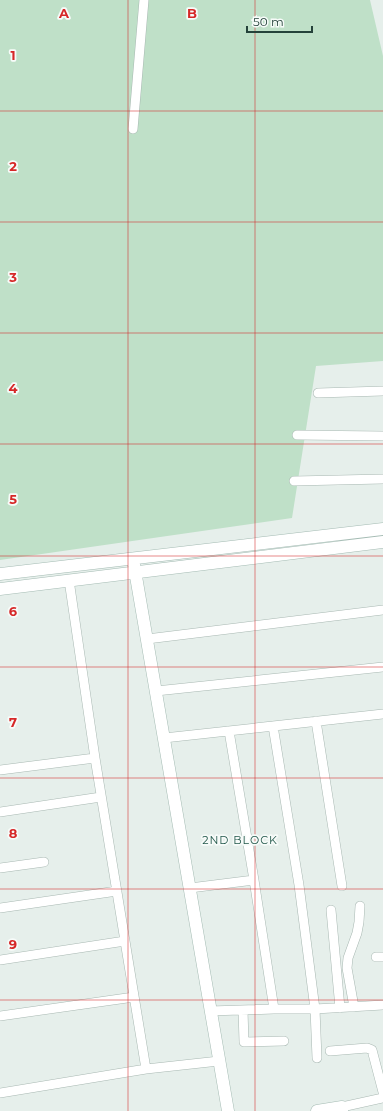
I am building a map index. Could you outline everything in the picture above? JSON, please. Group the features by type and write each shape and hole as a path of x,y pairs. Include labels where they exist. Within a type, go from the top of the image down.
{"street":[{"path":"133,129 144,0"},
{"path":"318,393 383,391"},
{"path":"297,435 383,436"},
{"path":"294,481 383,479"},
{"path":"0,574 383,529"},
{"path":"0,589 383,542"},
{"path":"133,558 228,1111"},
{"path":"69,580 101,797 146,1069"},
{"path":"147,639 383,610"},
{"path":"156,691 383,667"},
{"path":"164,738 383,714"},
{"path":"316,721 342,886"},
{"path":"273,726 299,885 315,1010 317,1058"},
{"path":"229,731 274,1009"},
{"path":"0,770 95,758"},
{"path":"0,812 101,797"},
{"path":"0,868 44,862"},
{"path":"190,888 254,880"},
{"path":"0,908 117,891"},
{"path":"354,1007 347,968 348,958 357,933 360,906"},
{"path":"331,910 340,1008"},
{"path":"0,960 125,942"},
{"path":"0,1016 134,998"},
{"path":"210,1011 274,1009 315,1010 383,1005"},
{"path":"243,1010 244,1042 284,1041"},
{"path":"330,1051 367,1048 372,1050 383,1092"},
{"path":"0,1093 146,1069 219,1061"},
{"path":"317,1111 342,1109 383,1098"}],"green space":[{"path":"0,0 370,0 383,56 383,361 316,366 292,518 0,560"}],"district":[{"name":"2ND BLOCK","path":"240,840"}]}
